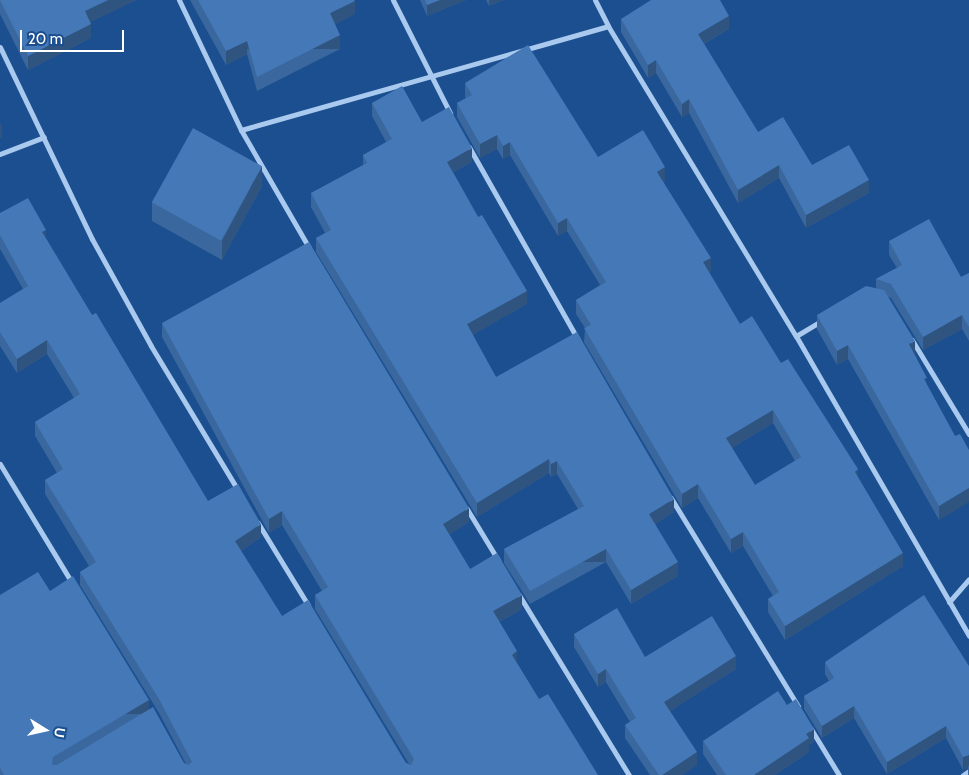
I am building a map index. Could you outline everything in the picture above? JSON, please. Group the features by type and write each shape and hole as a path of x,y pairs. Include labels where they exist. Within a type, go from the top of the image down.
{"street":[{"path":"179,0 241,130 314,258"},
{"path":"393,0 430,78 455,121"},
{"path":"595,0 608,26 796,336 969,636"},
{"path":"241,130 608,26"},
{"path":"0,47 92,240 151,346 242,496"},
{"path":"0,154 44,136"},
{"path":"464,139 582,346"},
{"path":"796,336 827,318"},
{"path":"909,334 969,434"},
{"path":"0,464 76,589"},
{"path":"666,491 804,717"},
{"path":"463,504 499,563"},
{"path":"252,513 313,614"},
{"path":"949,602 969,579"},
{"path":"515,588 629,775"},
{"path":"809,725 840,775"},
{"path":"963,775 969,772"}],"building":[{"path":"0,0 108,0 85,11 91,24 28,56"},
{"path":"198,0 355,1 330,13 340,35 257,77 247,41 226,51"},
{"path":"425,0 440,0 427,5"},
{"path":"651,0 720,0 729,16 698,34 758,132 783,117 812,165 849,145 869,180 806,215 779,165 738,190 689,99 682,104 656,60 648,65 621,19"},
{"path":"528,45 598,157 643,130 665,167 657,172 711,258 703,262 740,324 752,316 781,363 788,359 858,469 855,472 903,553 785,626 768,599 779,592 743,532 731,539 698,484 682,494 584,328 591,325 576,300 606,282 567,218 558,223 510,142 503,146 497,135 480,144 457,103 472,95 465,83","holes":["773,410 801,457 755,485 726,438"]},
{"path":"402,86 422,122 449,107 472,148 447,162 478,217 482,215 527,291 467,324 496,377 577,332 674,499 649,514 678,562 631,590 606,549 530,591 504,549 584,506 557,461 551,464 549,459 477,503 316,238 331,230 311,193 367,163 363,155 392,139 372,103"},
{"path":"193,128 262,166 221,241 152,202"},
{"path":"28,198 46,230 42,232 92,315 96,313 208,501 238,484 261,524 235,541 282,616 308,600 406,763 411,765 414,759 315,595 328,587 282,511 269,519 162,323 309,242 469,508 443,524 470,569 497,553 522,595 493,611 517,651 512,655 539,699 548,694 598,775 4,775 0,768 0,595 38,572 50,591 73,576 149,700 53,757 52,765 57,765 153,707 184,763 188,765 192,762 159,699 80,572 96,562 45,480 63,469 35,422 80,394 47,340 17,359 0,332 0,303 28,286 0,235 0,213"},
{"path":"929,219 961,277 969,273 969,327 962,315 923,337 891,284 876,279 902,265 889,241"},
{"path":"866,286 884,290 915,341 909,344 927,378 924,379 955,436 960,434 969,450 969,488 939,506 848,345 837,351 817,315"},
{"path":"924,595 969,666 969,755 963,757 946,726 887,762 854,706 822,726 804,696 834,678 825,662"},
{"path":"617,608 645,657 712,616 736,656 664,702 697,752 662,775 659,775 625,725 636,718 606,669 598,674 574,634"},
{"path":"778,691 787,705 796,699 814,729 806,734 809,738 754,775 726,775 703,741"}]}
